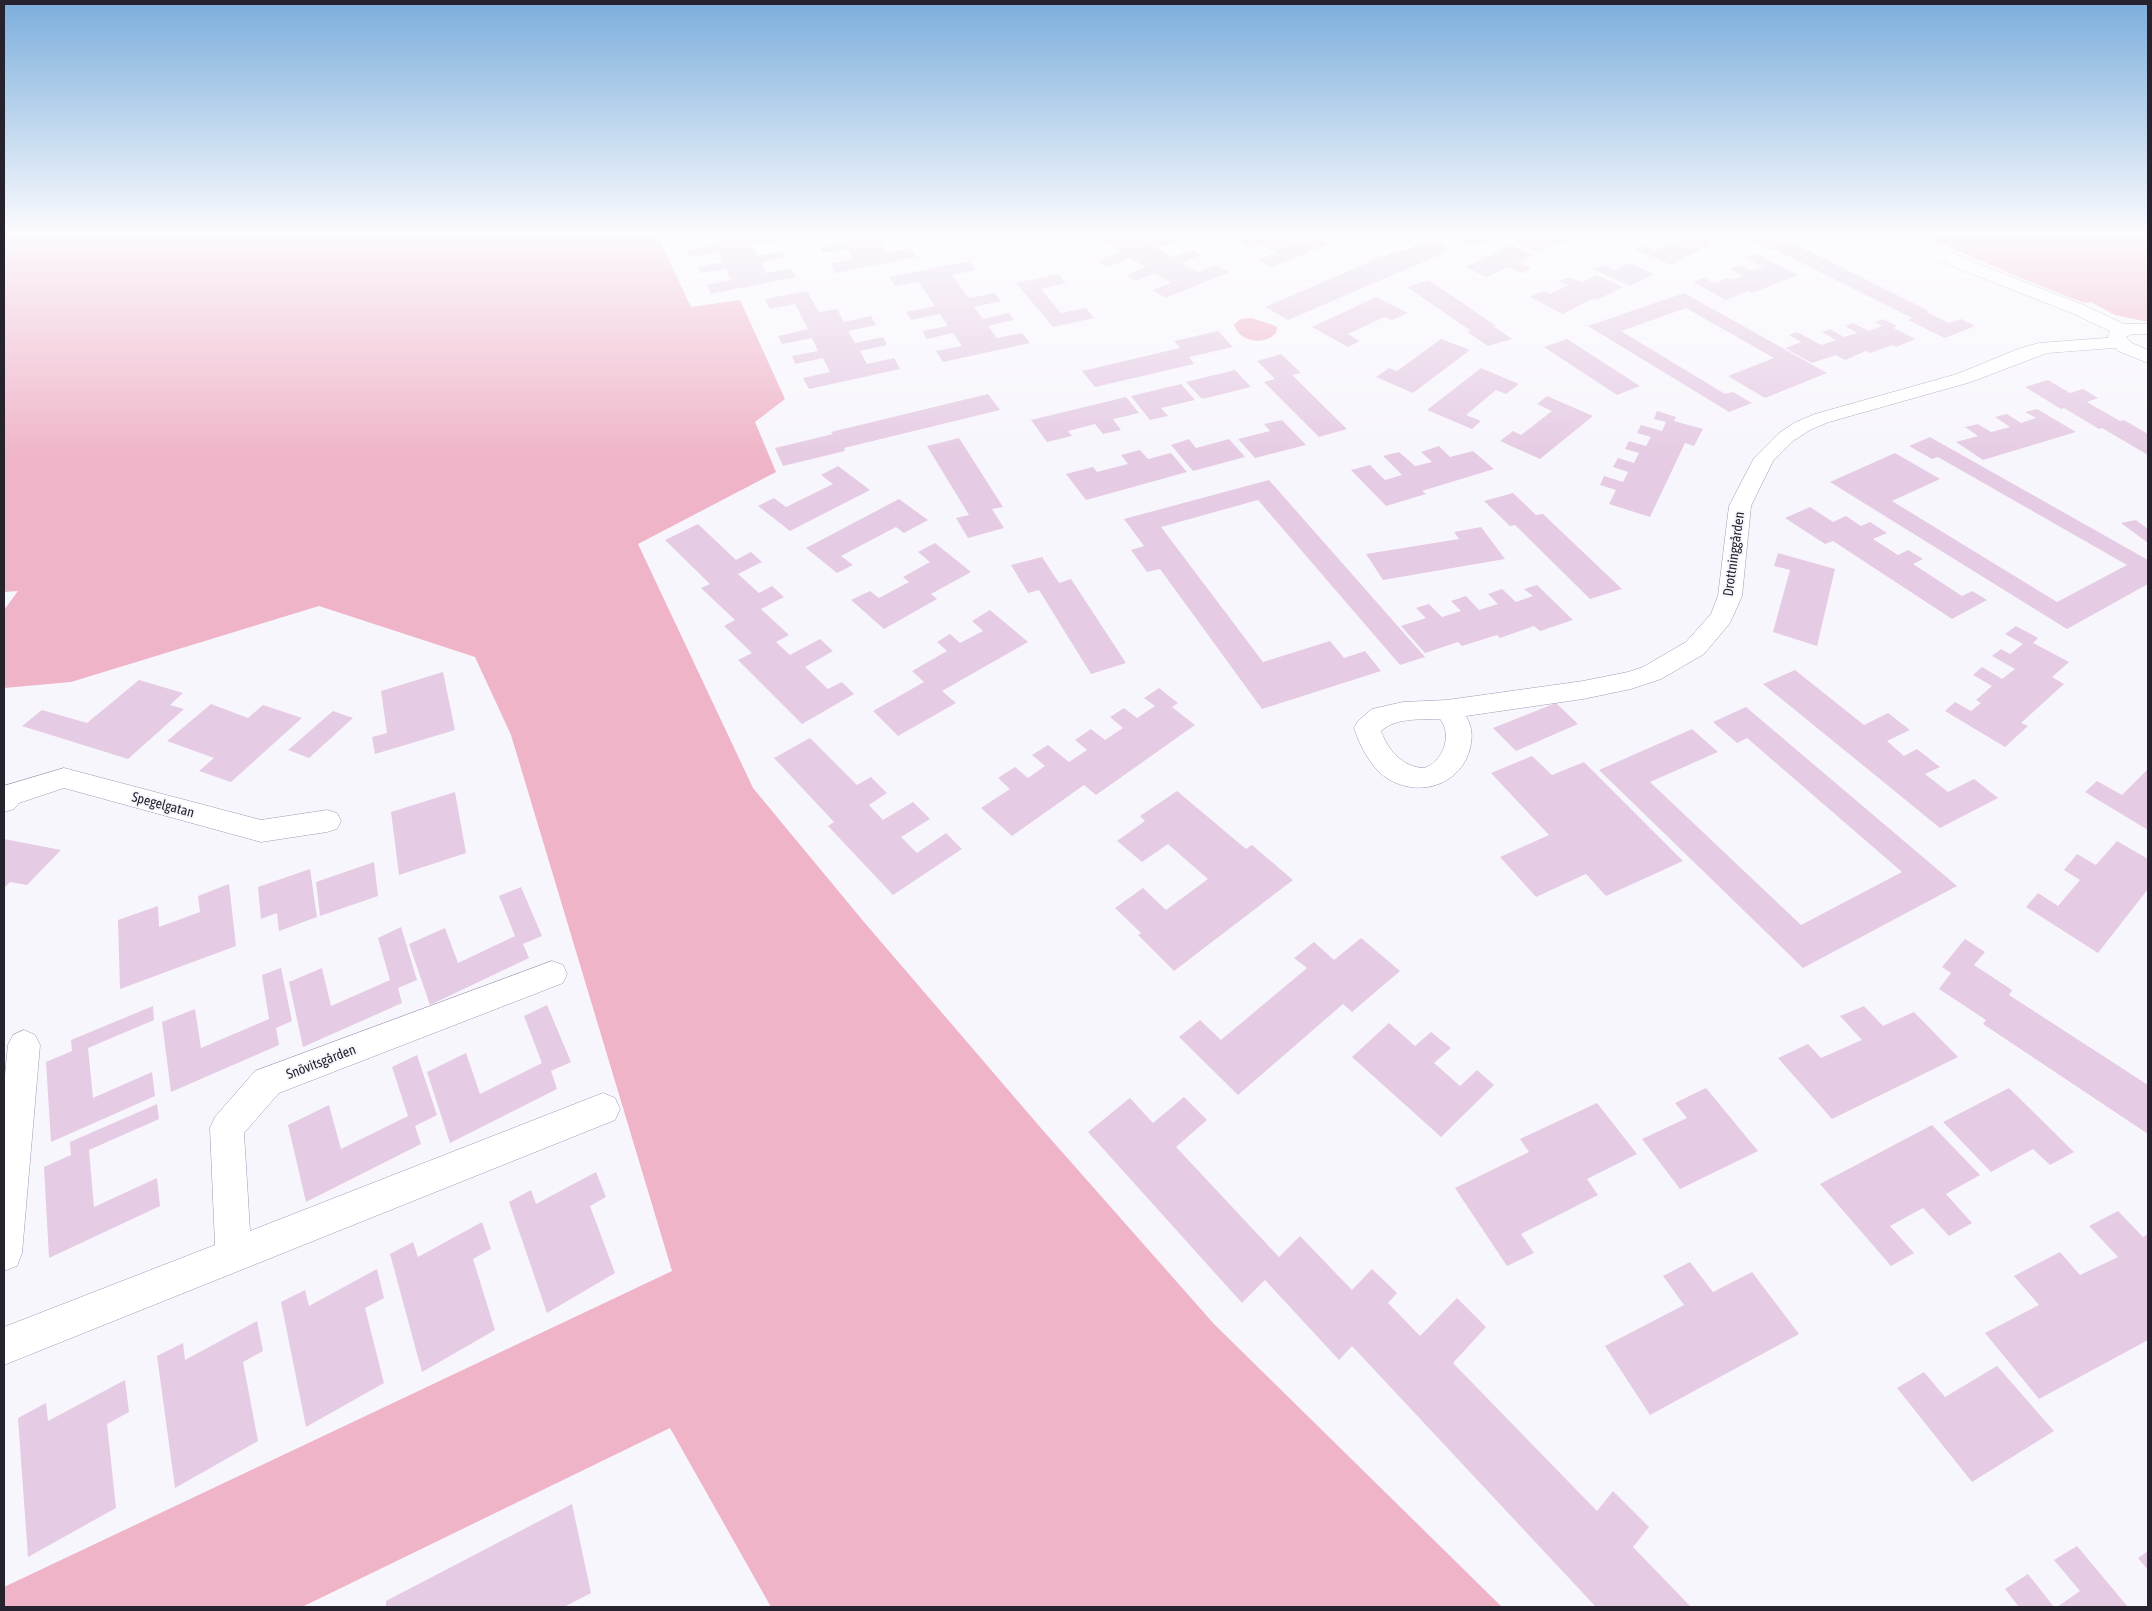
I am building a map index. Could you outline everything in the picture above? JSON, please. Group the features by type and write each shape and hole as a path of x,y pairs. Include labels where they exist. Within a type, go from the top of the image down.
{"street":[{"path":"2073,307 2121,336 2131,351 2148,358"},
{"name":"Drottninggården","path":"1447,709 1583,690 1631,680 1652,673 1695,648 1722,616 1730,596 1740,506 1754,476 1764,458 1786,437 1803,426 1822,418 1964,378 2046,347 2121,336 2131,328 2148,329"},
{"name":"Spegelgatan","path":"4,800 9,795 64,778 261,831 326,821"},
{"name":"Snövitsgården","path":"233,1255 226,1128 267,1082 552,974"},
{"path":"4,1253 24,1045"},
{"path":"4,1346 603,1109"}],"shaded area":[{"path":"4,307 743,307 785,399 755,422 776,472 638,544 753,788 864,922 1040,1127 1214,1324 1502,1607 771,1607 670,1428 302,1607 4,1607 4,1587 672,1271 511,735 475,657 319,606 71,682 4,688 4,610 18,591 4,592"},
{"path":"2101,307 2148,307 2148,322 2115,315"},
{"path":"1251,318 1276,326 1276,333 1265,340 1259,341 1241,335 1234,325 1240,319"}],"building":[{"path":"797,307 816,307 819,312 837,309 844,322 871,316 876,325 848,331 855,343 883,337 887,345 860,351 867,364 894,358 900,369 809,389 803,378 830,372 823,358 795,364 792,356 818,351 812,338 782,344 778,336 808,329"},
{"path":"929,307 974,307 983,319 1009,313 1014,320 988,326 997,338 1022,333 1030,343 943,362 936,351 962,346 953,333 927,339 922,331 948,326 940,314 911,320 906,312"},
{"path":"1036,307 1056,307 1061,313 1086,308 1094,318 1053,327"},
{"path":"1265,307 1318,307 1288,320"},
{"path":"1354,307 1396,307 1408,313 1392,320 1384,317 1348,334 1360,341 1348,347 1312,327"},
{"path":"1436,307 1469,307 1512,339 1488,346 1467,332 1471,331"},
{"path":"1550,307 1576,307 1563,314"},
{"path":"1643,307 1709,307 1827,373 1765,398 1728,376 1774,358 1686,308 1621,331 1725,394 1733,392 1752,403 1729,412 1588,326"},
{"path":"1890,307 1921,307 1929,311 1926,312 1949,323 1961,319 1975,326 1945,338 1908,320 1912,318"},
{"path":"1883,319 1897,326 1893,328 1916,339 1896,347 1893,345 1870,353 1866,351 1845,360 1836,355 1812,363 1785,348 1801,342 1789,335 1797,332 1821,345 1836,340 1822,332 1830,329 1844,337 1857,333 1845,326 1853,323 1869,331 1882,326 1875,322"},
{"path":"1218,331 1233,347 1189,357 1194,364 1095,387 1082,371 1180,348 1174,341"},
{"path":"1441,339 1470,350 1413,393 1376,377 1389,368 1397,371"},
{"path":"1567,339 1640,386 1617,395 1544,347"},
{"path":"1281,354 1301,373 1292,375 1347,429 1319,437 1264,382 1275,379 1257,361"},
{"path":"1481,368 1519,384 1506,394 1496,390 1466,415 1481,421 1472,429 1427,410"},
{"path":"1235,370 1251,387 1202,399 1186,382"},
{"path":"2048,380 2070,393 2083,389 2098,398 2087,402 2148,434 2148,455 2102,428 2099,429 2064,408 2061,409 2025,387"},
{"path":"1181,384 1195,400 1161,408 1168,416 1150,420 1131,396"},
{"path":"988,394 1000,410 844,448 845,451 783,466 775,448 833,434 831,432"},
{"path":"1547,396 1593,416 1540,459 1500,441 1513,431 1521,435 1552,411 1537,404"},
{"path":"1126,397 1139,413 1113,419 1121,430 1103,434 1095,424 1068,431 1072,436 1047,442 1031,420"},
{"path":"2037,409 2076,432 1983,460 1956,442 1978,436 1965,427 1978,424 1991,432 2010,427 1995,417 2007,414 2021,423 2036,418 2025,412"},
{"path":"1657,411 1676,417 1674,421 1703,429 1694,446 1685,443 1650,517 1609,504 1616,490 1600,485 1604,476 1623,482 1628,472 1613,467 1618,458 1634,463 1639,453 1625,449 1629,441 1646,446 1651,437 1637,433 1641,425 1662,431 1666,422 1654,419"},
{"path":"1282,420 1306,445 1255,458 1238,439 1270,431 1264,424"},
{"path":"1930,437 2148,560 2148,584 2067,629 1830,482 1895,453 1940,479 1892,501 2057,602 2127,565 1938,457 1932,459 1909,446"},
{"path":"959,438 1003,507 992,509 1004,528 968,538 956,518 969,515 927,446"},
{"path":"1189,439 1196,448 1229,439 1245,457 1193,471 1171,445"},
{"path":"1439,446 1450,457 1473,451 1494,469 1422,491 1426,494 1386,506 1351,470 1370,465 1385,480 1402,475 1383,456 1399,452 1415,466 1432,462 1421,452"},
{"path":"1140,450 1148,459 1171,453 1187,472 1086,500 1066,474 1093,467 1097,472 1128,464 1121,455"},
{"path":"838,466 870,490 790,531 758,506 774,498 786,507 833,484 821,475"},
{"path":"1269,480 1425,657 1400,665 1258,500 1161,527 1263,662 1330,641 1344,658 1365,651 1381,671 1262,709 1160,569 1147,572 1131,550 1144,546 1124,519"},
{"path":"1513,493 1536,515 1543,514 1622,589 1590,599 1515,525 1510,526 1484,501"},
{"path":"899,499 928,520 904,533 896,527 841,556 853,565 837,573 806,548"},
{"path":"1810,507 1833,522 1846,516 1861,526 1870,522 1887,533 1873,539 1898,555 1908,550 1923,559 1913,564 1962,596 1972,591 1987,600 1952,619 1833,541 1825,544 1785,518"},
{"path":"2136,520 2148,529 2148,543 2121,523"},
{"path":"698,524 736,560 751,552 762,562 738,574 759,593 772,586 784,597 761,609 789,635 776,642 790,655 820,639 833,651 805,667 828,689 842,682 854,694 802,724 738,660 752,653 724,626 735,620 701,588 710,584 665,540"},
{"path":"1481,527 1505,559 1383,580 1366,554 1459,539 1454,532"},
{"path":"935,543 971,572 931,594 937,599 884,629 851,600 870,591 879,598 909,582 903,577 930,562 918,552"},
{"path":"1778,553 1835,569 1817,646 1773,632 1790,570 1774,566"},
{"path":"1042,557 1059,583 1071,579 1126,663 1091,674 1039,590 1028,593 1011,565"},
{"path":"1537,585 1573,620 1540,631 1534,626 1500,638 1497,635 1462,646 1458,642 1425,653 1401,626 1426,618 1416,608 1429,604 1442,617 1461,611 1451,601 1466,596 1479,610 1498,604 1488,594 1502,589 1516,602 1533,596 1524,589"},
{"path":"990,610 1028,642 942,691 956,703 898,736 873,711 924,682 912,671 947,651 937,642 950,634 960,643 983,631 972,621"},
{"path":"2016,626 2038,638 2033,643 2069,662 2052,677 2064,684 2021,723 2028,726 2005,747 1945,711 1955,702 1971,711 1981,703 1976,700 1992,686 1973,675 1982,667 2002,679 2015,669 1992,656 2001,649 2010,654 2023,644 2005,634"},
{"path":"1795,670 1864,725 1888,713 1910,730 1887,741 1904,756 1917,749 1940,767 1925,774 1948,792 1974,779 1998,798 1940,828 1763,684"},
{"path":"443,672 455,730 375,754 372,737 387,733 381,691"},
{"path":"139,680 183,693 170,705 184,709 128,759 22,726 42,710 87,723"},
{"path":"1159,688 1178,703 1172,707 1195,725 1096,795 1084,785 1012,836 981,808 1010,789 998,778 1015,767 1028,778 1045,766 1032,755 1048,745 1069,762 1087,750 1075,740 1091,729 1105,740 1123,728 1110,717 1124,708 1137,718 1155,706 1144,698"},
{"path":"1556,703 1578,724 1516,751 1493,728"},
{"path":"211,704 248,718 263,705 302,718 231,782 199,771 214,758 167,741"},
{"path":"1746,707 1957,886 1803,968 1599,770 1692,729 1718,752 1650,782 1801,925 1902,872 1747,738 1737,743 1713,722"},
{"path":"333,711 353,718 309,758 288,750"},
{"path":"810,738 857,785 871,777 887,793 869,805 883,820 913,802 930,819 901,837 917,853 946,833 962,849 893,895 828,826 834,822 774,758"},
{"path":"1532,756 1552,775 1584,762 1683,861 1606,896 1586,874 1536,897 1500,857 1549,835 1491,773"},
{"path":"2148,769 2148,830 2085,792 2097,781 2122,795"},
{"path":"1177,791 1246,849 1252,845 1293,880 1174,971 1138,935 1141,933 1115,908 1143,888 1166,910 1208,879 1168,844 1142,862 1117,841 1145,821 1140,816"},
{"path":"455,792 466,853 399,875 391,812"},
{"path":"4,839 61,850 27,885 10,882 4,888"},
{"path":"2117,841 2148,859 2148,889 2098,953 2026,907 2038,893 2058,906 2080,880 2064,870 2077,854 2096,865"},
{"path":"374,862 378,896 320,916 316,882"},
{"path":"310,869 317,917 279,931 277,913 261,919 258,887"},
{"path":"229,884 236,946 120,989 118,920 158,906 159,927 200,912 198,896"},
{"path":"521,887 542,936 523,944 529,958 430,1005 409,944 445,928 458,963 515,936 499,896"},
{"path":"401,927 417,980 398,988 402,1003 303,1047 289,982 322,968 331,1006 390,980 378,938"},
{"path":"1361,938 1400,971 1352,1012 1343,1004 1238,1095 1179,1037 1200,1020 1221,1040 1307,968 1294,958 1314,942 1334,960"},
{"path":"1965,939 1985,952 1974,965 2012,990 2009,995 2148,1085 2148,1134 1983,1024 1986,1020 1939,989 1951,973 1942,967"},
{"path":"281,968 292,1021 276,1028 279,1045 171,1092 162,1022 195,1009 201,1048 269,1019 262,975"},
{"path":"547,1005 571,1062 551,1071 557,1089 450,1143 427,1072 466,1053 480,1094 542,1063 524,1016"},
{"path":"153,1006 154,1020 88,1048 93,1098 152,1072 155,1096 51,1142 46,1062 72,1051 71,1040"},
{"path":"1864,1006 1883,1026 1914,1012 1958,1057 1832,1119 1778,1058 1808,1044 1821,1058 1862,1040 1840,1016"},
{"path":"1389,1023 1415,1046 1431,1032 1451,1048 1434,1063 1460,1086 1477,1070 1494,1085 1441,1137 1352,1057"},
{"path":"417,1055 437,1115 415,1126 421,1144 306,1202 288,1125 329,1105 341,1149 408,1116 392,1067"},
{"path":"1706,1088 1758,1151 1680,1189 1642,1139 1687,1118 1675,1103"},
{"path":"2009,1088 2074,1152 2050,1165 2033,1149 1991,1172 1943,1122"},
{"path":"1184,1097 1207,1120 1176,1147 1279,1257 1300,1236 1352,1290 1372,1269 1397,1293 1388,1303 1420,1336 1457,1298 1486,1327 1453,1363 1597,1511 1613,1491 1649,1527 1633,1547 1691,1607 1596,1607 1352,1346 1339,1360 1265,1280 1242,1303 1088,1132 1130,1098 1153,1123"},
{"path":"1597,1103 1637,1154 1587,1179 1598,1195 1521,1234 1534,1253 1507,1266 1455,1188 1529,1152 1520,1139"},
{"path":"157,1104 159,1119 89,1150 94,1207 157,1178 160,1206 49,1258 44,1167 71,1155 70,1142"},
{"path":"1932,1125 1980,1175 1946,1194 1972,1223 1949,1236 1923,1208 1890,1226 1914,1253 1891,1266 1820,1184"},
{"path":"596,1172 606,1197 590,1206 615,1273 547,1313 509,1202 531,1190 536,1204"},
{"path":"2118,1211 2143,1237 2148,1234 2148,1340 2039,1399 1985,1333 2039,1305 2014,1276 2060,1252 2080,1275 2118,1257 2089,1226"},
{"path":"482,1222 491,1249 473,1259 495,1330 422,1372 390,1254 413,1242 418,1257"},
{"path":"1690,1262 1713,1292 1752,1272 1799,1334 1650,1415 1605,1346 1684,1305 1663,1276"},
{"path":"377,1269 384,1298 365,1308 384,1383 306,1427 281,1302 305,1290 309,1306"},
{"path":"257,1321 263,1351 243,1362 258,1441 175,1488 157,1356 183,1343 185,1360"},
{"path":"1997,1366 2054,1431 1972,1482 1897,1388 1924,1372 1945,1397"},
{"path":"125,1380 129,1412 107,1424 116,1508 28,1557 18,1418 46,1403 48,1421"},
{"path":"572,1504 591,1593 564,1607 386,1607 386,1601"},
{"path":"2077,1546 2128,1607 2057,1607 2080,1591 2054,1560"},
{"path":"2148,1551 2148,1570 2138,1558"},
{"path":"2028,1574 2054,1607 2019,1607 2005,1589"}]}
